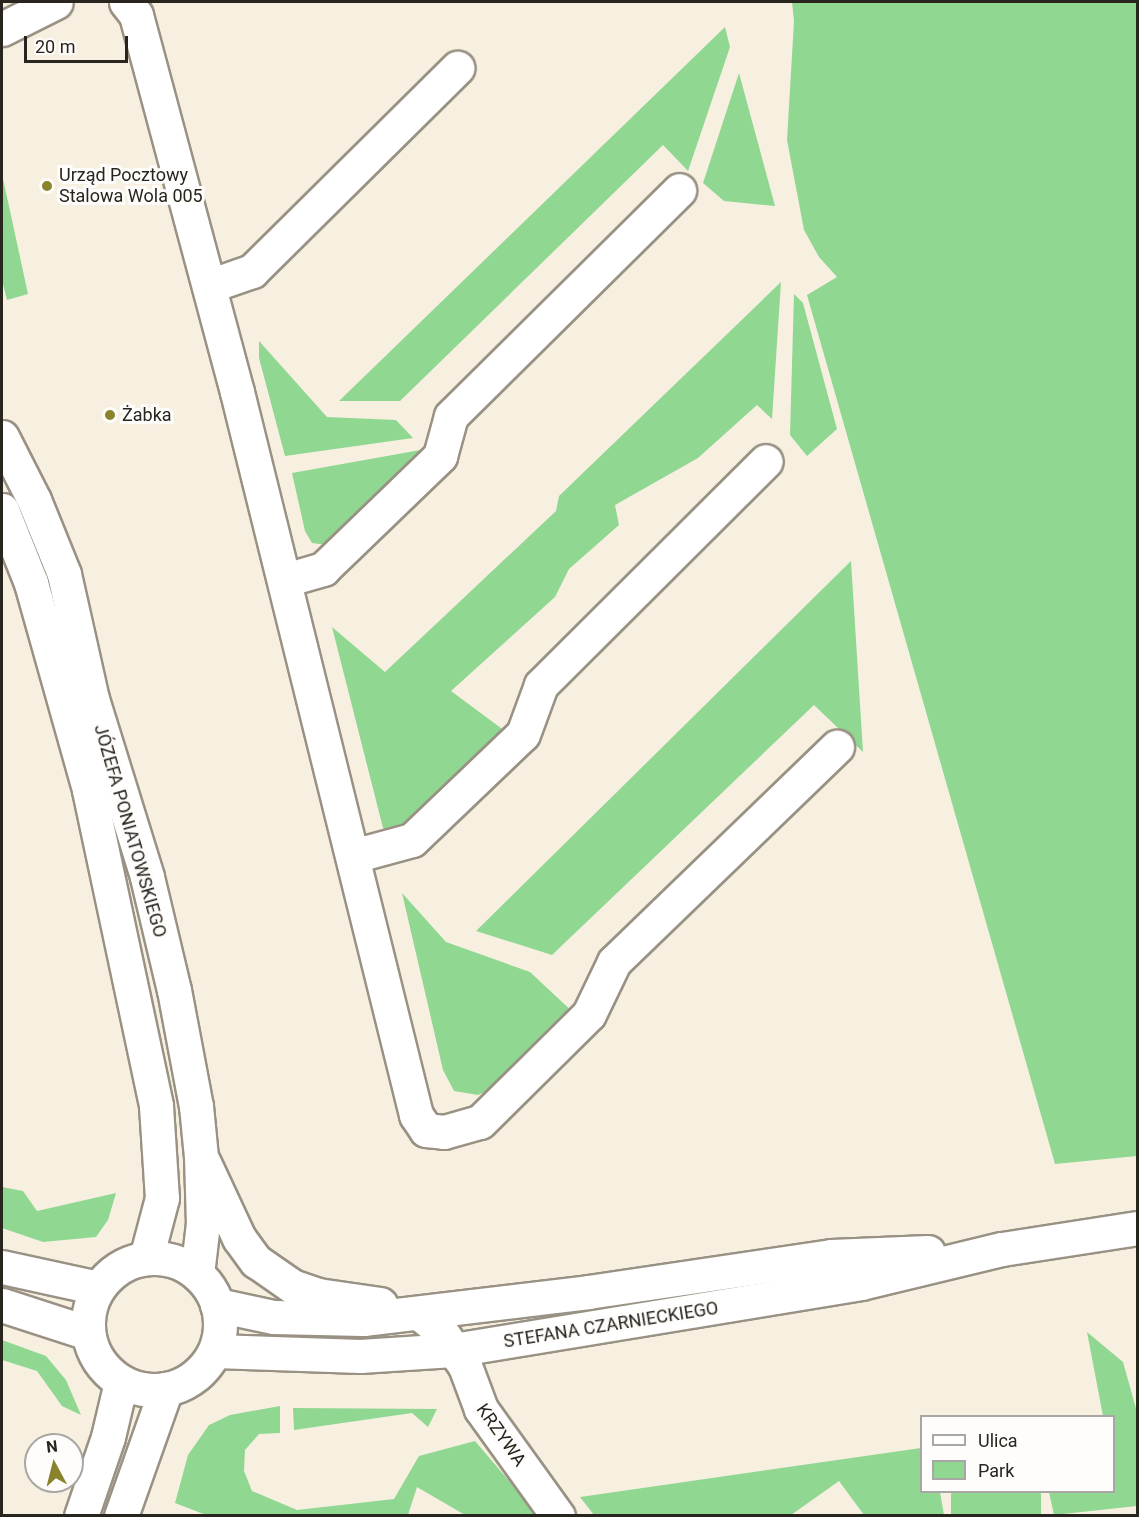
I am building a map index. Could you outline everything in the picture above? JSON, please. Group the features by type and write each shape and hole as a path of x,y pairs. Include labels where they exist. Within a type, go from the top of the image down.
{"street":[{"path":"2,29 56,2"},
{"path":"126,2 136,15 209,286 285,580 416,1115 426,1130 444,1132 480,1122 589,1014 614,962 837,747"},
{"path":"209,286 252,271 457,68"},
{"path":"285,580 323,569 440,456 451,416 679,190"},
{"name":"JÓZEFA PONIATOWSKIEGO","path":"2,437 34,500 70,596 92,699 147,877 174,990 196,1106 201,1157 202,1223 197,1274"},
{"path":"352,856 412,840 523,734 542,686 766,461"},
{"name":"JÓZEFA PONIATOWSKIEGO","path":"2,510 31,583 89,790 154,1095 163,1158 162,1198 147,1258"},
{"path":"201,1157 239,1238 256,1260 277,1277 318,1295 420,1314"},
{"name":"STEFANA CZARNIECKIEGO","path":"215,1351 360,1356 453,1350 861,1283 1002,1249 1137,1228"},
{"name":"STEFANA CZARNIECKIEGO","path":"217,1305 264,1316 322,1320 420,1314 831,1256 1002,1249"},
{"path":"147,1258 173,1262 197,1274 217,1305 219,1336 215,1351 203,1369 186,1382 151,1391 121,1382 105,1370 93,1353 88,1333 87,1317 98,1288 128,1263 147,1258"},
{"path":"2,1267 98,1288"},
{"path":"2,1305 88,1333"},
{"name":"KRZYWA","path":"420,1314 440,1330 465,1366 482,1409 558,1515"},
{"path":"81,1515 108,1437 121,1382"},
{"path":"121,1515 166,1389"}],"green space":[{"path":"792,2 1137,2 1137,1156 1055,1164 807,295 837,277 819,257 804,230 787,140 794,21"},
{"path":"725,27 730,47 688,171 663,145 400,401 339,401"},
{"path":"739,73 775,206 724,201 703,183"},
{"path":"2,174 28,294 7,300 2,280"},
{"path":"781,282 772,419 757,405 698,458 615,505 619,525 569,569 555,597 451,691 509,734 405,834 391,834 383,828 332,627 385,672 556,511 559,496"},
{"path":"794,294 803,303 837,429 807,456 790,435"},
{"path":"259,341 327,417 396,420 413,438 285,456 259,358"},
{"path":"426,449 327,545 312,543 305,531 292,473"},
{"path":"851,561 863,752 814,705 552,955 476,931"},
{"path":"402,893 446,942 530,972 576,1015 503,1084 478,1095 454,1091 443,1070"},
{"path":"2,1187 23,1191 37,1211 116,1193 108,1220 96,1237 43,1242 2,1228"},
{"path":"1087,1332 1123,1362 1137,1412 1137,1506 1054,1515 1049,1493 1115,1493 1115,1415 1103,1415"},
{"path":"2,1340 46,1356 66,1380 81,1415 62,1406 37,1371 2,1360"},
{"path":"280,1406 280,1433 259,1434 245,1450 244,1471 252,1491 297,1510 394,1499 419,1456 475,1441 538,1515 465,1515 417,1487 408,1515 206,1515 175,1503 188,1455 209,1425 230,1415"},
{"path":"293,1408 437,1409 428,1427 412,1413 294,1430"},
{"path":"920,1448 920,1493 940,1493 944,1515 864,1515 839,1481 791,1515 594,1515 580,1497"},
{"path":"951,1493 1041,1493 1041,1516 951,1516"}],"place":[{"name":"Urząd Pocztowy Stalowa Wola 005","path":"47,186"},
{"name":"Żabka","path":"110,415"}]}
